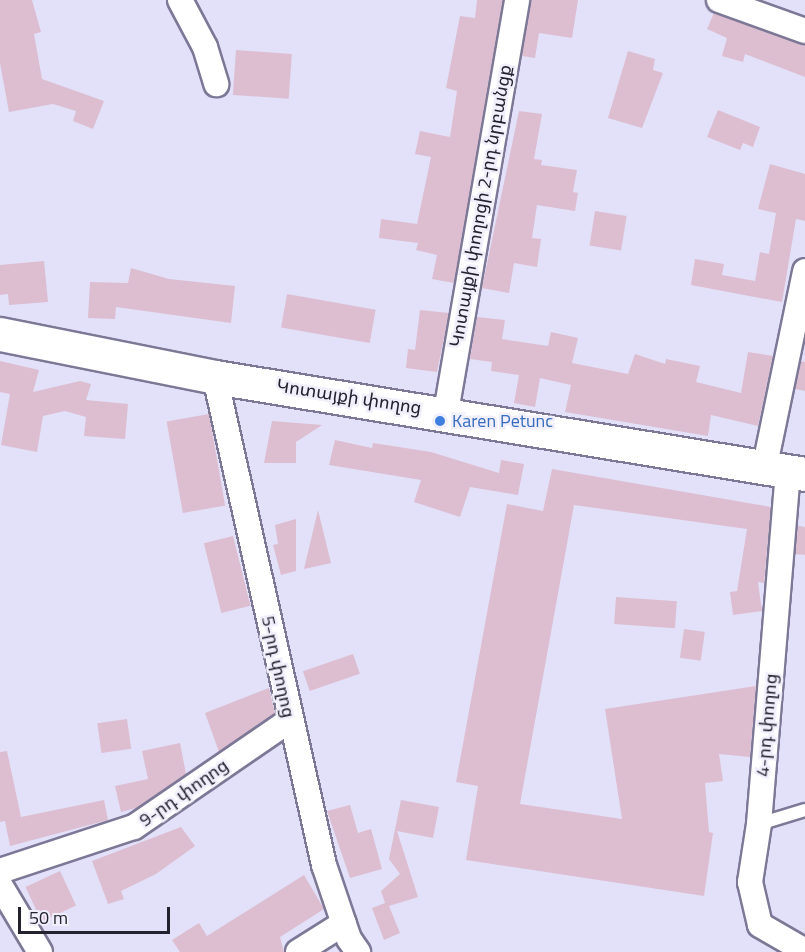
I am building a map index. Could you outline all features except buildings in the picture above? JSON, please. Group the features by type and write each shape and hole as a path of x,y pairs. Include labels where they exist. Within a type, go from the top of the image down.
{"main road":[{"name":"Կոտայքի փողոց","path":"0,334 215,377 446,412 786,470"}],"street":[{"path":"180,0 205,47 216,84"},
{"name":"Կոտայքի փողոցի 2-րդ նրբանցք","path":"446,412 516,0"},
{"path":"719,0 805,31"},
{"name":"4-րդ փողոց","path":"805,271 786,470 759,824 750,882 760,925 805,951"},
{"name":"5-րդ փողոց","path":"215,377 324,865 344,922 358,952"},
{"name":"9-րդ փողոց","path":"0,871 134,828 290,720"},
{"path":"0,885 40,952"},
{"path":"298,952 344,922"}],"lane":[{"path":"759,824 805,810"}],"place":[{"name":"Karen Petunc","path":"440,421"}]}
